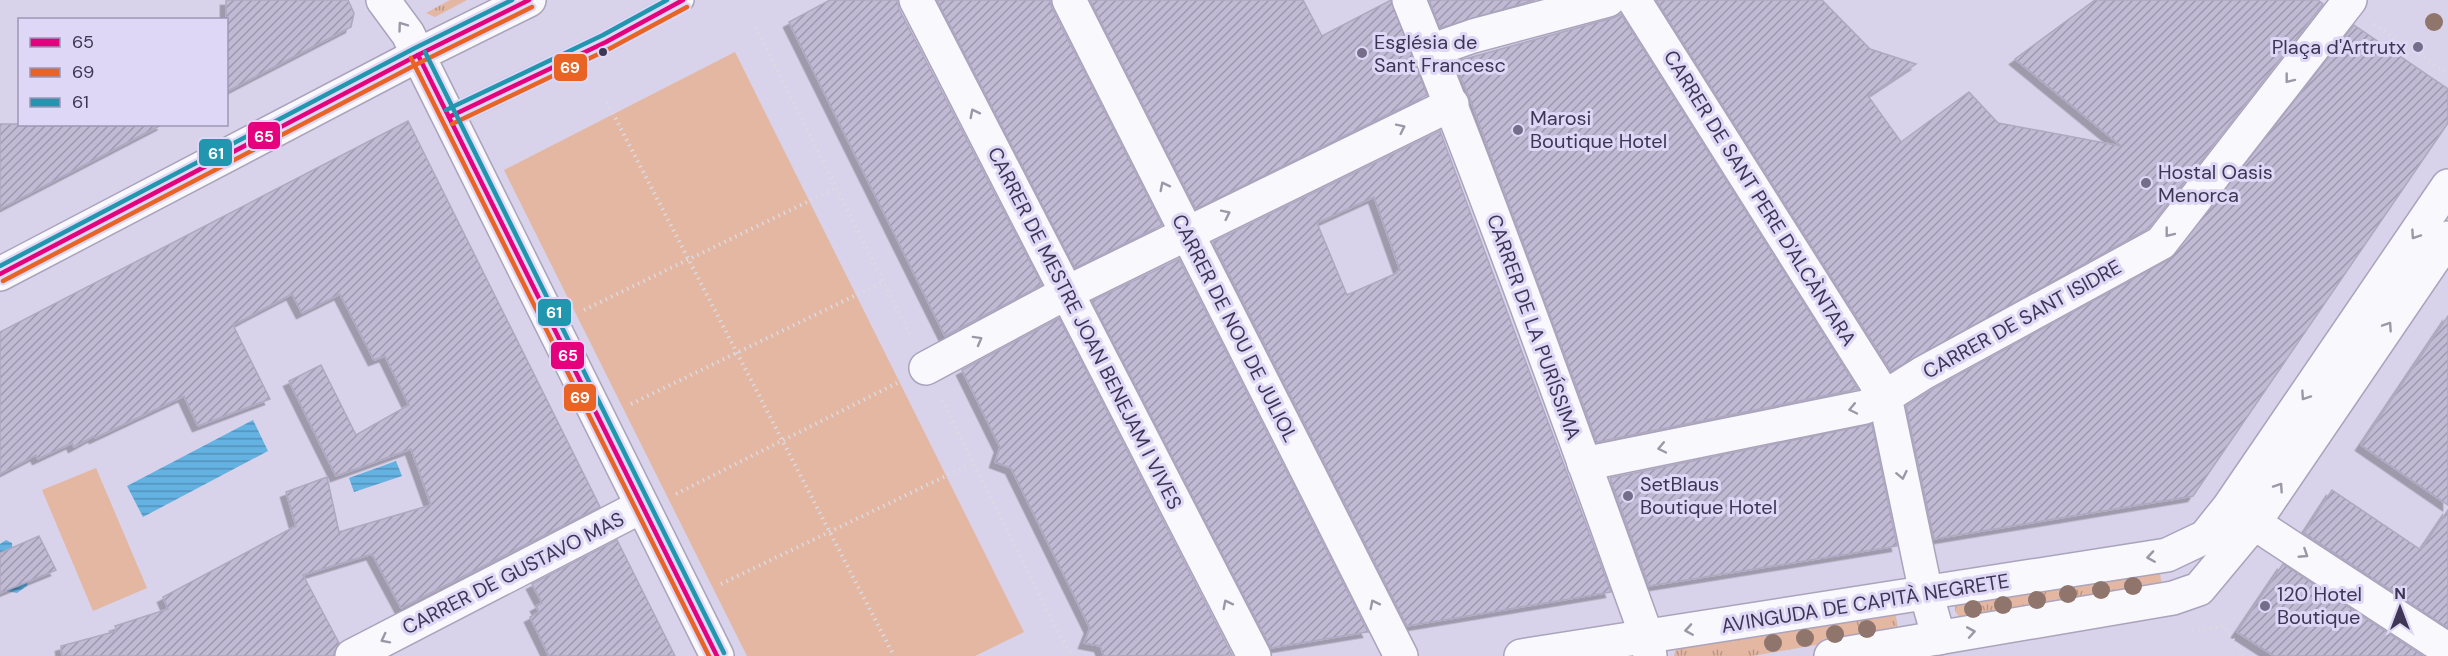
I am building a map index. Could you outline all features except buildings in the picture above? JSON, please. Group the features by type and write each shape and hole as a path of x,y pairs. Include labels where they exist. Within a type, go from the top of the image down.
{"street":[{"path":"383,0 408,34 449,117 655,502 717,656"},
{"path":"0,274 418,55 529,0"},
{"name":"CARRER DE MESTRE JOAN BENEJAM I VIVES","path":"916,0 1254,656"},
{"name":"CARRER DE NOU DE JULIOL","path":"1070,0 1401,656"},
{"name":"CARRER DE LA PURÍSSIMA","path":"1409,0 1452,104 1648,646"},
{"path":"1430,51 1473,36 1608,0"},
{"name":"CARRER DE SANT PERE D'ALCÀNTARA","path":"1634,0 1885,397"},
{"name":"CARRER DE SANT ISIDRE","path":"1584,464 1865,407 2161,243 2359,10"},
{"path":"926,368 1066,292 1452,104"},
{"path":"2241,515 2448,186"},
{"path":"1831,656 2173,598 2199,589 2218,544 2448,238"},
{"path":"1885,397 1926,593 1939,638"},
{"name":"CARRER DE GUSTAVO MAS","path":"351,656 655,502"},
{"path":"2241,515 2448,650"},
{"name":"AVINGUDA DE CAPITÀ NEGRETE","path":"1521,656 1648,646 1926,593 2167,555 2218,544"}],"lane":[{"path":"449,117 606,42 683,0"}],"path":[{"path":"2359,10 2448,74"},
{"path":"607,102 894,656"},
{"path":"576,314 836,188"},
{"path":"623,408 883,282"},
{"path":"655,502 926,368"},
{"path":"713,588 974,462"},
{"path":"2191,632 2224,626 2244,656"}],"green space":[{"path":"450,0 467,0 435,17 426,13"},
{"path":"735,52 1024,632 975,656 747,656 504,170"},
{"path":"96,468 147,588 93,611 42,490"},
{"path":"2159,566 2162,587 1960,618 1955,611 1956,602"},
{"path":"1895,609 1898,631 1752,656 1674,656 1676,648"}],"water":[{"path":"253,420 268,451 143,517 127,486"},
{"path":"396,461 402,476 354,492 349,478"},
{"path":"6,540 12,543 13,555 29,575 27,586 17,593 6,591 0,586 0,544"}],"transit line":[{"name":"61","path":"0,266 415,48 512,0"},
{"name":"65","path":"0,274 418,55 529,0"},
{"name":"61","path":"446,110 603,35 667,0"},
{"name":"65","path":"449,117 606,42 683,0"},
{"name":"69","path":"3,281 421,62 532,7"},
{"name":"69","path":"452,124 609,49 687,7"},
{"name":"61","path":"425,52 724,653"},
{"name":"65","path":"418,55 717,656"},
{"name":"69","path":"411,58 709,656"}],"place":[{"name":"Plaça d'Artrutx","path":"2418,47"},
{"name":"Església de Sant Francesc","path":"1362,53"},
{"name":"Marosi Boutique Hotel","path":"1518,130"},
{"name":"Hostal Oasis Menorca","path":"2146,183"},
{"name":"SetBlaus Boutique Hotel","path":"1628,496"},
{"name":"120 Hotel Boutique","path":"2265,606"}]}
